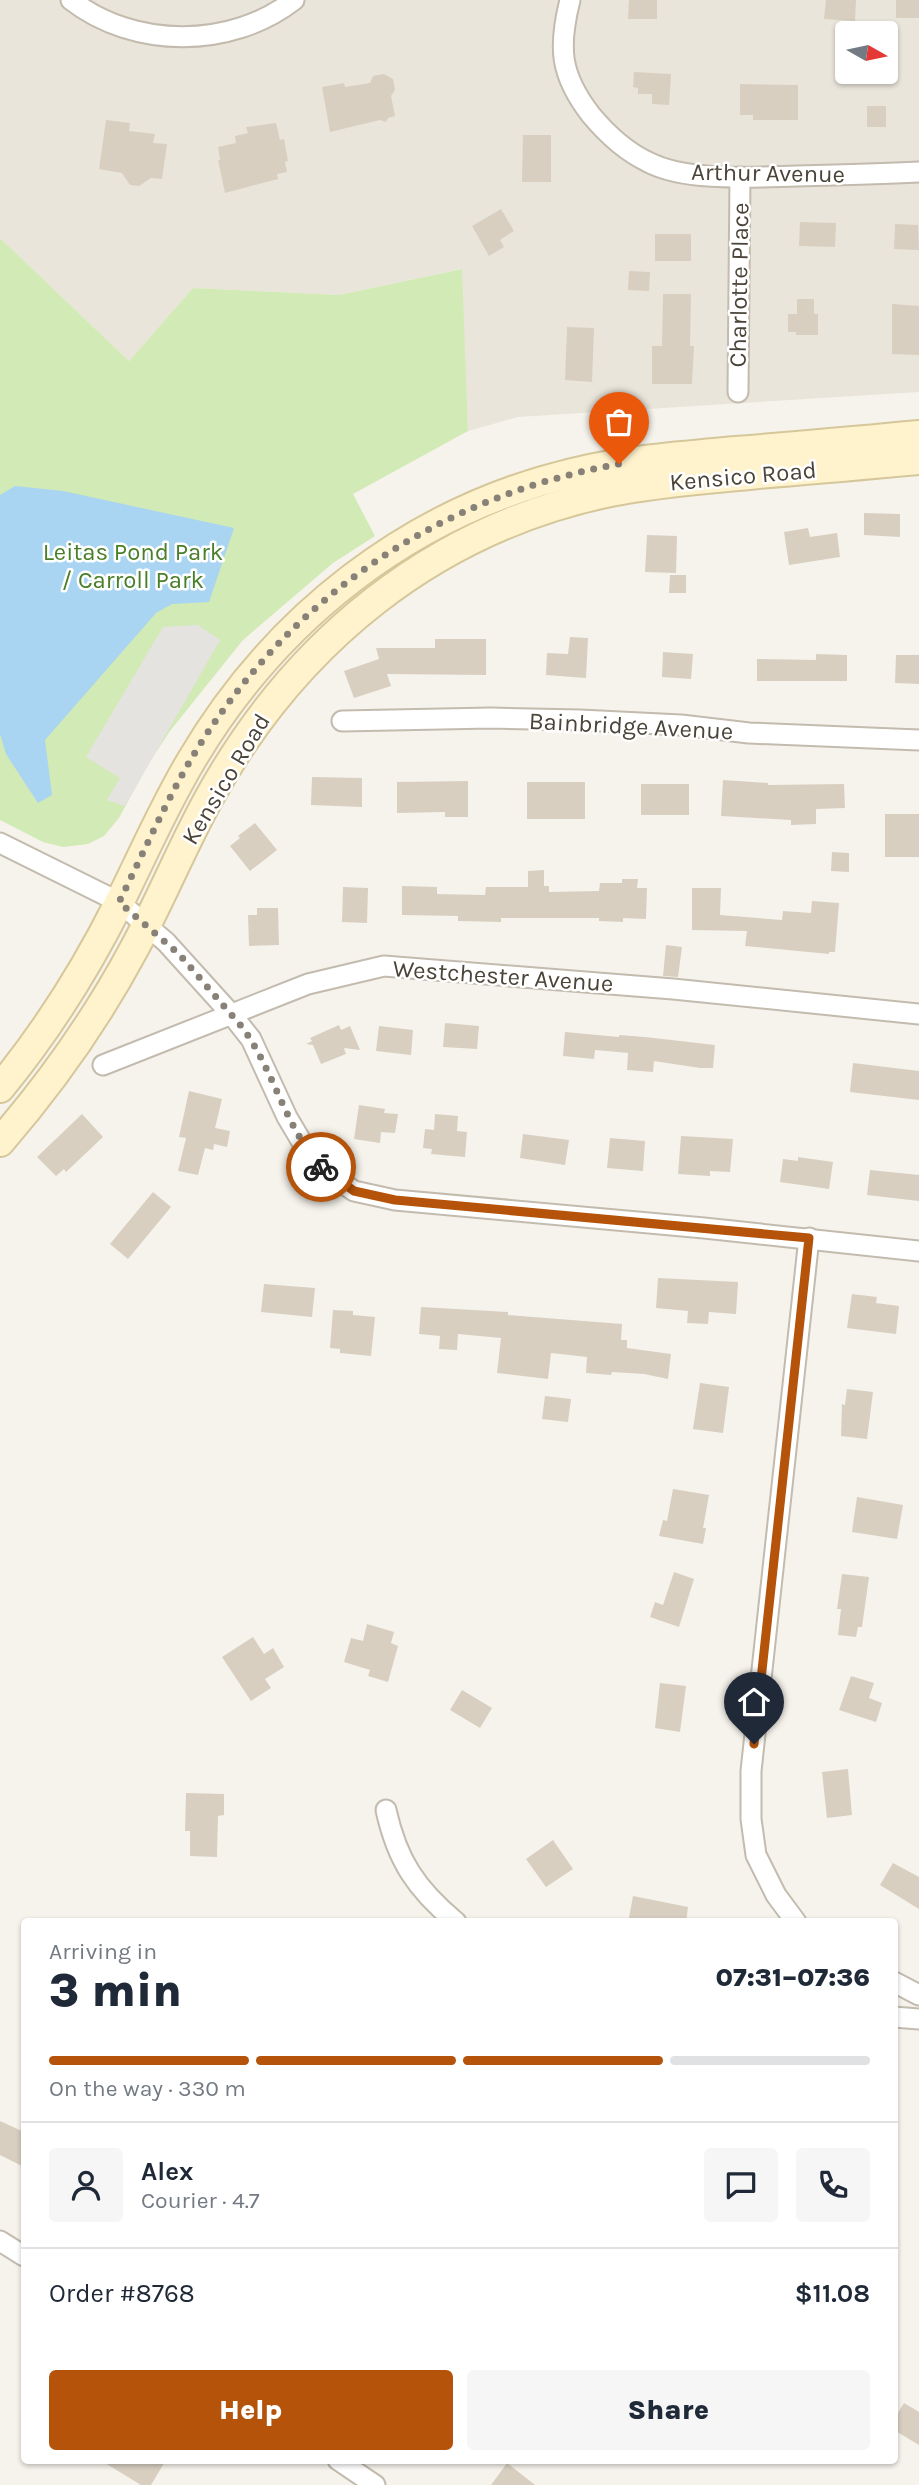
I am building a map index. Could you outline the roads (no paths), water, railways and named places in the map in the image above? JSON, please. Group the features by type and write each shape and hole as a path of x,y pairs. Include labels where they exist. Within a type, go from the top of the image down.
{"street":[{"path":"71,0 119,27 166,37 206,37 244,27 279,12 294,0"},
{"name":"Arthur Avenue","path":"570,0 563,32 564,65 578,98 614,138 649,163 692,174 740,177 919,172"},
{"name":"Charlotte Place","path":"738,392 740,177"},
{"name":"Kensico Road","path":"0,1142 69,1054 106,998 186,768 239,688 304,618 359,572 408,540 461,512 550,479 596,468 667,458 919,435"},
{"name":"Kensico Road","path":"0,1088 63,1002 133,914 273,700 303,665 338,631 383,594 432,562 517,519 609,493 679,482 919,460"},
{"name":"Bainbridge Avenue","path":"342,721 491,718 592,720 681,725 749,733 919,740"},
{"path":"0,843 133,914 179,954 251,1040 287,1117 306,1149 324,1170 354,1191 395,1200 809,1238 919,1251"},
{"name":"Westchester Avenue","path":"103,1065 308,984 384,967 673,989 919,1014"},
{"path":"793,1918 776,1895 756,1855 751,1819 751,1771 809,1238"},
{"path":"386,1810 393,1838 414,1882 452,1918"},
{"path":"898,1984 919,1995"},
{"path":"898,2017 919,2019"},
{"path":"0,2241 21,2254"},
{"path":"344,2464 375,2485"}],"water":[{"path":"15,486 63,491 234,528 209,602 172,604 156,613 45,740 52,795 38,803 6,754 0,734 0,495"}],"park label":[{"name":"Leitas Pond Park / Carroll Park","path":"133,566"}]}
